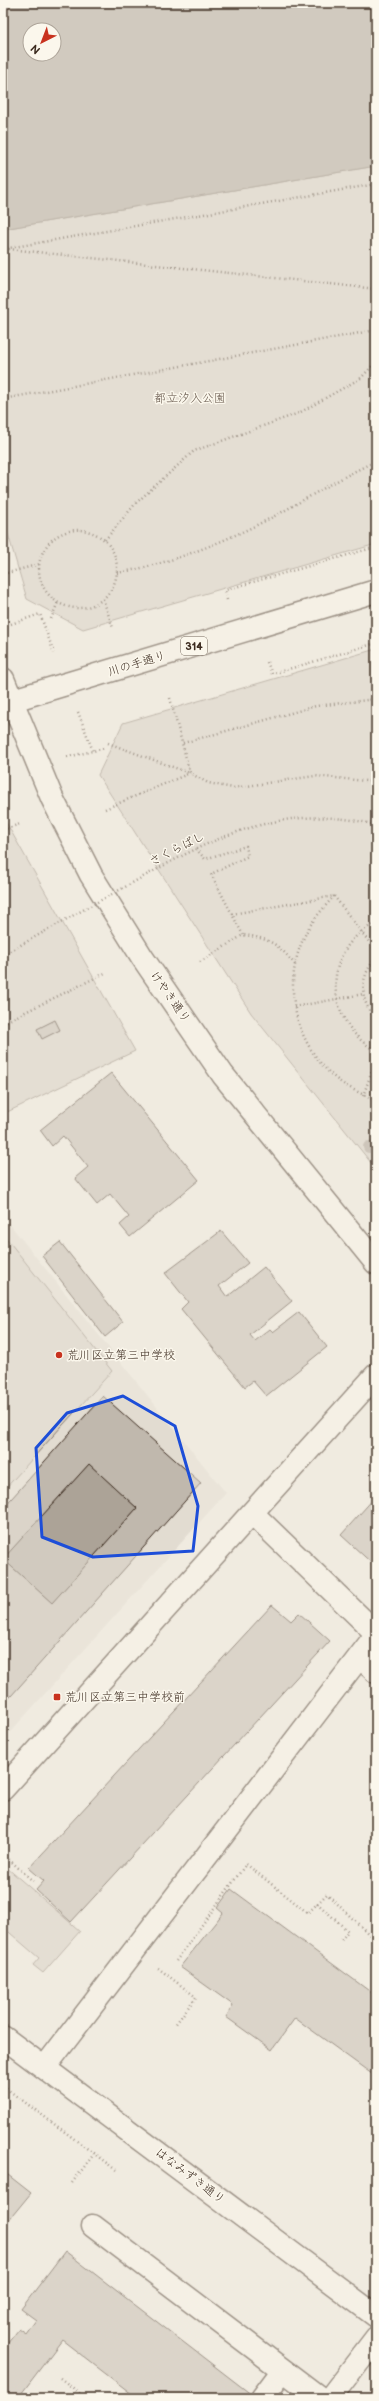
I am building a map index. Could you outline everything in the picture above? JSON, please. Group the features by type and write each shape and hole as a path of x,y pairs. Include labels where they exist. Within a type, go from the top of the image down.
{"street":[{"name":"川の手通り","path":"6,703 376,592"},
{"name":"けやき通り","path":"3,679 6,703 52,798 91,875 142,957 223,1075 376,1263"},
{"path":"3,1788 376,1375"},
{"path":"45,2068 360,1657 376,1634 252,1513"},
{"path":"360,1657 376,1672"},
{"name":"はなみずき通り","path":"3,2037 376,2316"},
{"path":"93,2226 320,2398"},
{"path":"330,2398 376,2338"},
{"path":"262,2398 283,2370"}],"path":[{"path":"4,249 376,184"},
{"path":"4,249 376,289"},
{"path":"3,399 376,330"},
{"path":"105,540 136,503 194,451 299,413 361,378 376,362"},
{"path":"117,573 139,569 212,546 270,518 346,474 376,461"},
{"path":"79,529 97,534 105,540 116,557 117,573 113,587 103,599 90,606 81,608 70,607 58,602 46,590 42,582 40,564 46,546 61,533 79,529"},
{"path":"227,600 225,590 376,547"},
{"path":"7,573 40,564"},
{"path":"103,599 113,628"},
{"path":"51,619 58,602"},
{"path":"11,624 40,614 54,653"},
{"path":"267,662 272,674 376,643"},
{"path":"170,698 190,773"},
{"path":"183,743 316,706 376,699"},
{"path":"78,712 93,751"},
{"path":"108,743 190,773 208,783 233,788 315,776 376,782"},
{"path":"66,758 106,748"},
{"path":"105,809 190,773"},
{"name":"さくらばし","path":"3,955 220,837 267,822 314,816 376,825"},
{"path":"3,830 20,824"},
{"path":"196,849 205,859 246,846 248,856 211,874 243,935"},
{"path":"232,914 334,896"},
{"path":"334,896 376,951"},
{"path":"334,896 304,935 296,966 294,1007 299,1029 318,1059 335,1078 375,1101"},
{"path":"376,923 361,932 347,948 340,961 336,976 337,999 344,1021 353,1034 376,1051"},
{"path":"200,962 243,935 273,942 286,953 296,966"},
{"path":"376,958 366,971 363,980 364,994 368,1007 376,1018"},
{"path":"3,1023 105,973"},
{"path":"294,1007 364,994"},
{"path":"364,1096 376,1060"},
{"path":"3,1854 32,1881"},
{"path":"176,1961 246,1864 308,1913 327,1894 376,1941"},
{"path":"317,1903 348,1931 340,1942"},
{"path":"135,1951 196,1997 175,2025"},
{"path":"3,2086 116,2170"},
{"path":"72,2184 94,2154"},
{"path":"60,2378 86,2398"}],"highlighted area":[{"path":"123,1396 175,1426 198,1506 193,1551 93,1557 42,1537 36,1448 67,1413"}],"shaded area":[{"path":"3,3 376,3 376,166 3,229"},
{"name":"荒川区立第三中学校","path":"3,1216 226,1493 3,1740"},
{"path":"89,1464 137,1508 52,1603 3,1559"}],"green space":[{"name":"都立汐入公園","path":"376,166 376,544 83,629 27,599 3,517 3,229"},
{"path":"376,649 376,1169 251,1013 98,775 123,723"},
{"path":"3,817 135,1051 3,1114"},
{"path":"3,1234 112,1371 3,1491"},
{"path":"6,1867 80,1931 43,1973 33,1965 39,1958 3,1927 3,1871"}],"building":[{"path":"55,1020 60,1030 42,1039 37,1029"},
{"path":"111,1073 199,1180 130,1237 120,1225 129,1217 110,1194 97,1205 75,1178 88,1167 63,1136 52,1146 40,1130"},
{"path":"221,1231 248,1263 219,1286 227,1297 264,1267 292,1301 250,1335 255,1341 270,1329 273,1332 299,1312 327,1347 266,1396 253,1381 245,1387 181,1309 188,1302 165,1273"},
{"path":"60,1242 123,1322 105,1337 42,1256"},
{"path":"103,1396 201,1483 3,1705 3,1559 3,1508","holes":["89,1464 137,1508 52,1603 3,1559"]},
{"path":"376,1496 376,1567 341,1535"},
{"path":"272,1605 291,1621 299,1613 330,1641 71,1922 36,1890 44,1881 29,1868"},
{"path":"231,1889 376,1996 376,2077 295,2018 272,2050 226,2017 233,2005 180,1967 223,1913 217,1908"},
{"path":"3,2171 31,2193 3,2227"},
{"path":"65,2251 252,2395 249,2398 137,2398 62,2340 18,2398 3,2398 3,2349 19,2329 26,2334 36,2320 21,2309"}],"place":[{"name":"荒川区立第三中学校","path":"59,1355"},
{"name":"荒川区立第三中学校前","path":"57,1697"}]}
